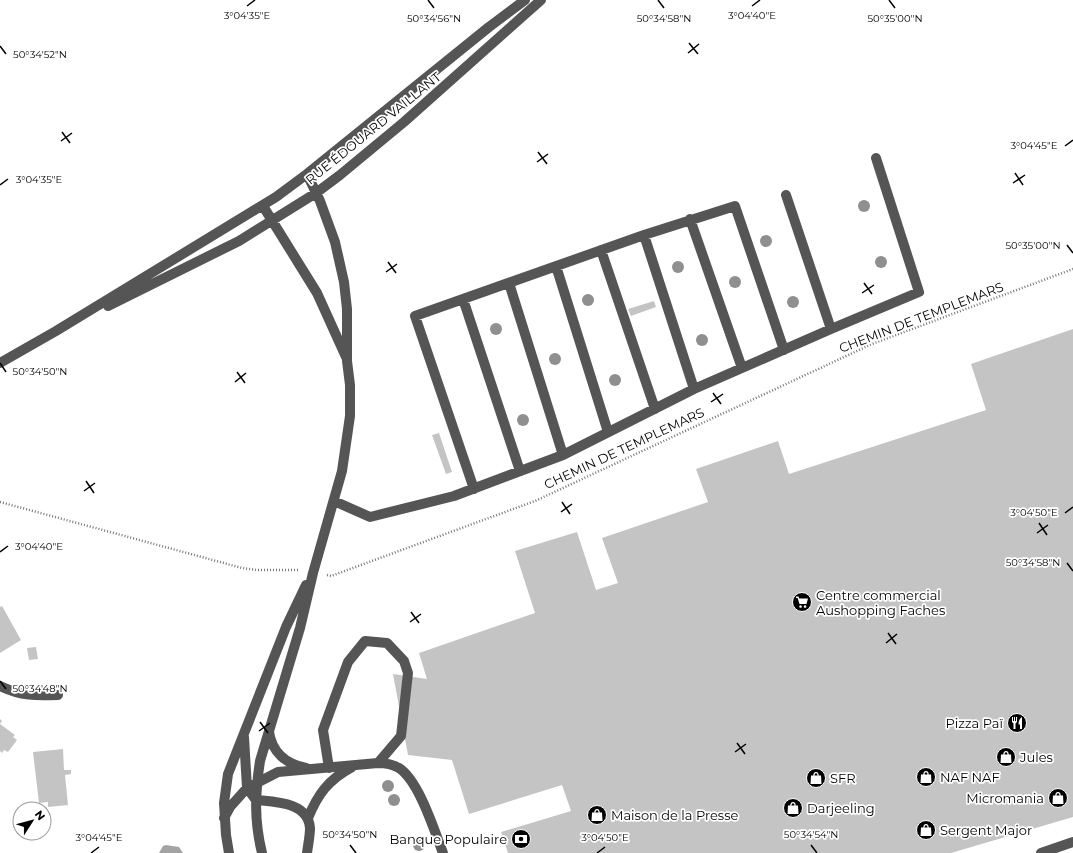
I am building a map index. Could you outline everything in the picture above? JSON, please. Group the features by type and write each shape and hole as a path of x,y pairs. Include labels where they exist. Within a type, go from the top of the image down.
{"street":[{"name":"RUE ÉDOUARD VAILLANT","path":"0,363 56,331 262,206 307,174 489,27 525,0"},
{"name":"RUE ÉDOUARD VAILLANT","path":"56,331 221,250 272,221 316,193 404,122 540,0"},
{"path":"334,501 370,517 454,496 474,489 564,455 694,389 919,292 876,158"},
{"path":"262,853 257,832 256,800 256,782 260,761 300,628 313,573 342,471 349,434 350,385 347,361 348,326 344,282 335,242 307,174"},
{"path":"786,195 831,329"},
{"path":"262,206 317,293 347,361"},
{"path":"474,489 415,316 690,219 735,206 784,350"},
{"path":"690,219 742,368"},
{"path":"644,235 694,389"},
{"path":"601,250 655,409"},
{"path":"556,266 608,432"},
{"path":"509,283 564,455"},
{"path":"463,299 520,471"},
{"path":"229,853 224,818 224,803 228,774 286,627 303,590 313,573"},
{"path":"329,768 323,730 348,662 365,641 387,643 404,661 408,673 401,736 378,763"},
{"path":"0,686 14,692 27,695 58,696"},
{"path":"269,730 270,738 276,751 284,760 295,766 311,770"},
{"path":"244,735 247,788 256,800 295,806 302,810 308,818 310,827 307,853"},
{"path":"224,818 230,807 247,788 256,782 278,772 378,763 389,764 399,768 414,784 443,853"},
{"path":"308,818 313,805 326,786 334,778 355,765"},
{"path":"1041,853 1073,842"}],"path":[{"name":"CHEMIN DE TEMPLEMARS","path":"0,502 242,568 257,570 294,569 331,576 535,501 872,344 1073,269"}],"shaded area":[{"path":"163,846 179,847 183,853 159,853"}],"building":[{"path":"654,301 656,307 631,316 628,309"},
{"name":"Centre commercial Aushopping Faches","path":"1073,329 1073,817 951,853 508,853 501,832 571,811 562,785 469,814 452,760 408,755 393,674 427,679 419,653 535,613 515,551 577,532 596,590 618,583 602,538 708,502 696,469 778,441 789,474 986,410 971,364"},
{"path":"439,433 452,472 446,474 432,435"},
{"path":"2,606 21,640 0,653 0,607"},
{"path":"36,647 38,659 29,660 27,648"},
{"path":"0,724 15,735 13,737 17,740 8,752 4,750 2,753 0,751"},
{"path":"63,749 64,770 71,770 71,774 65,775 68,805 52,807 52,801 39,801 33,752"}],"place":[{"name":"Centre commercial Aushopping Faches","path":"802,602"},
{"name":"Pizza Paï","path":"1017,723"},
{"name":"Jules","path":"1006,757"},
{"name":"NAF NAF","path":"926,777"},
{"name":"SFR","path":"816,778"},
{"name":"Micromania","path":"1058,798"},
{"name":"Darjeeling","path":"793,808"},
{"name":"Maison de la Presse","path":"597,815"},
{"name":"Sergent Major","path":"926,830"},
{"name":"Banque Populaire","path":"521,839"}]}
